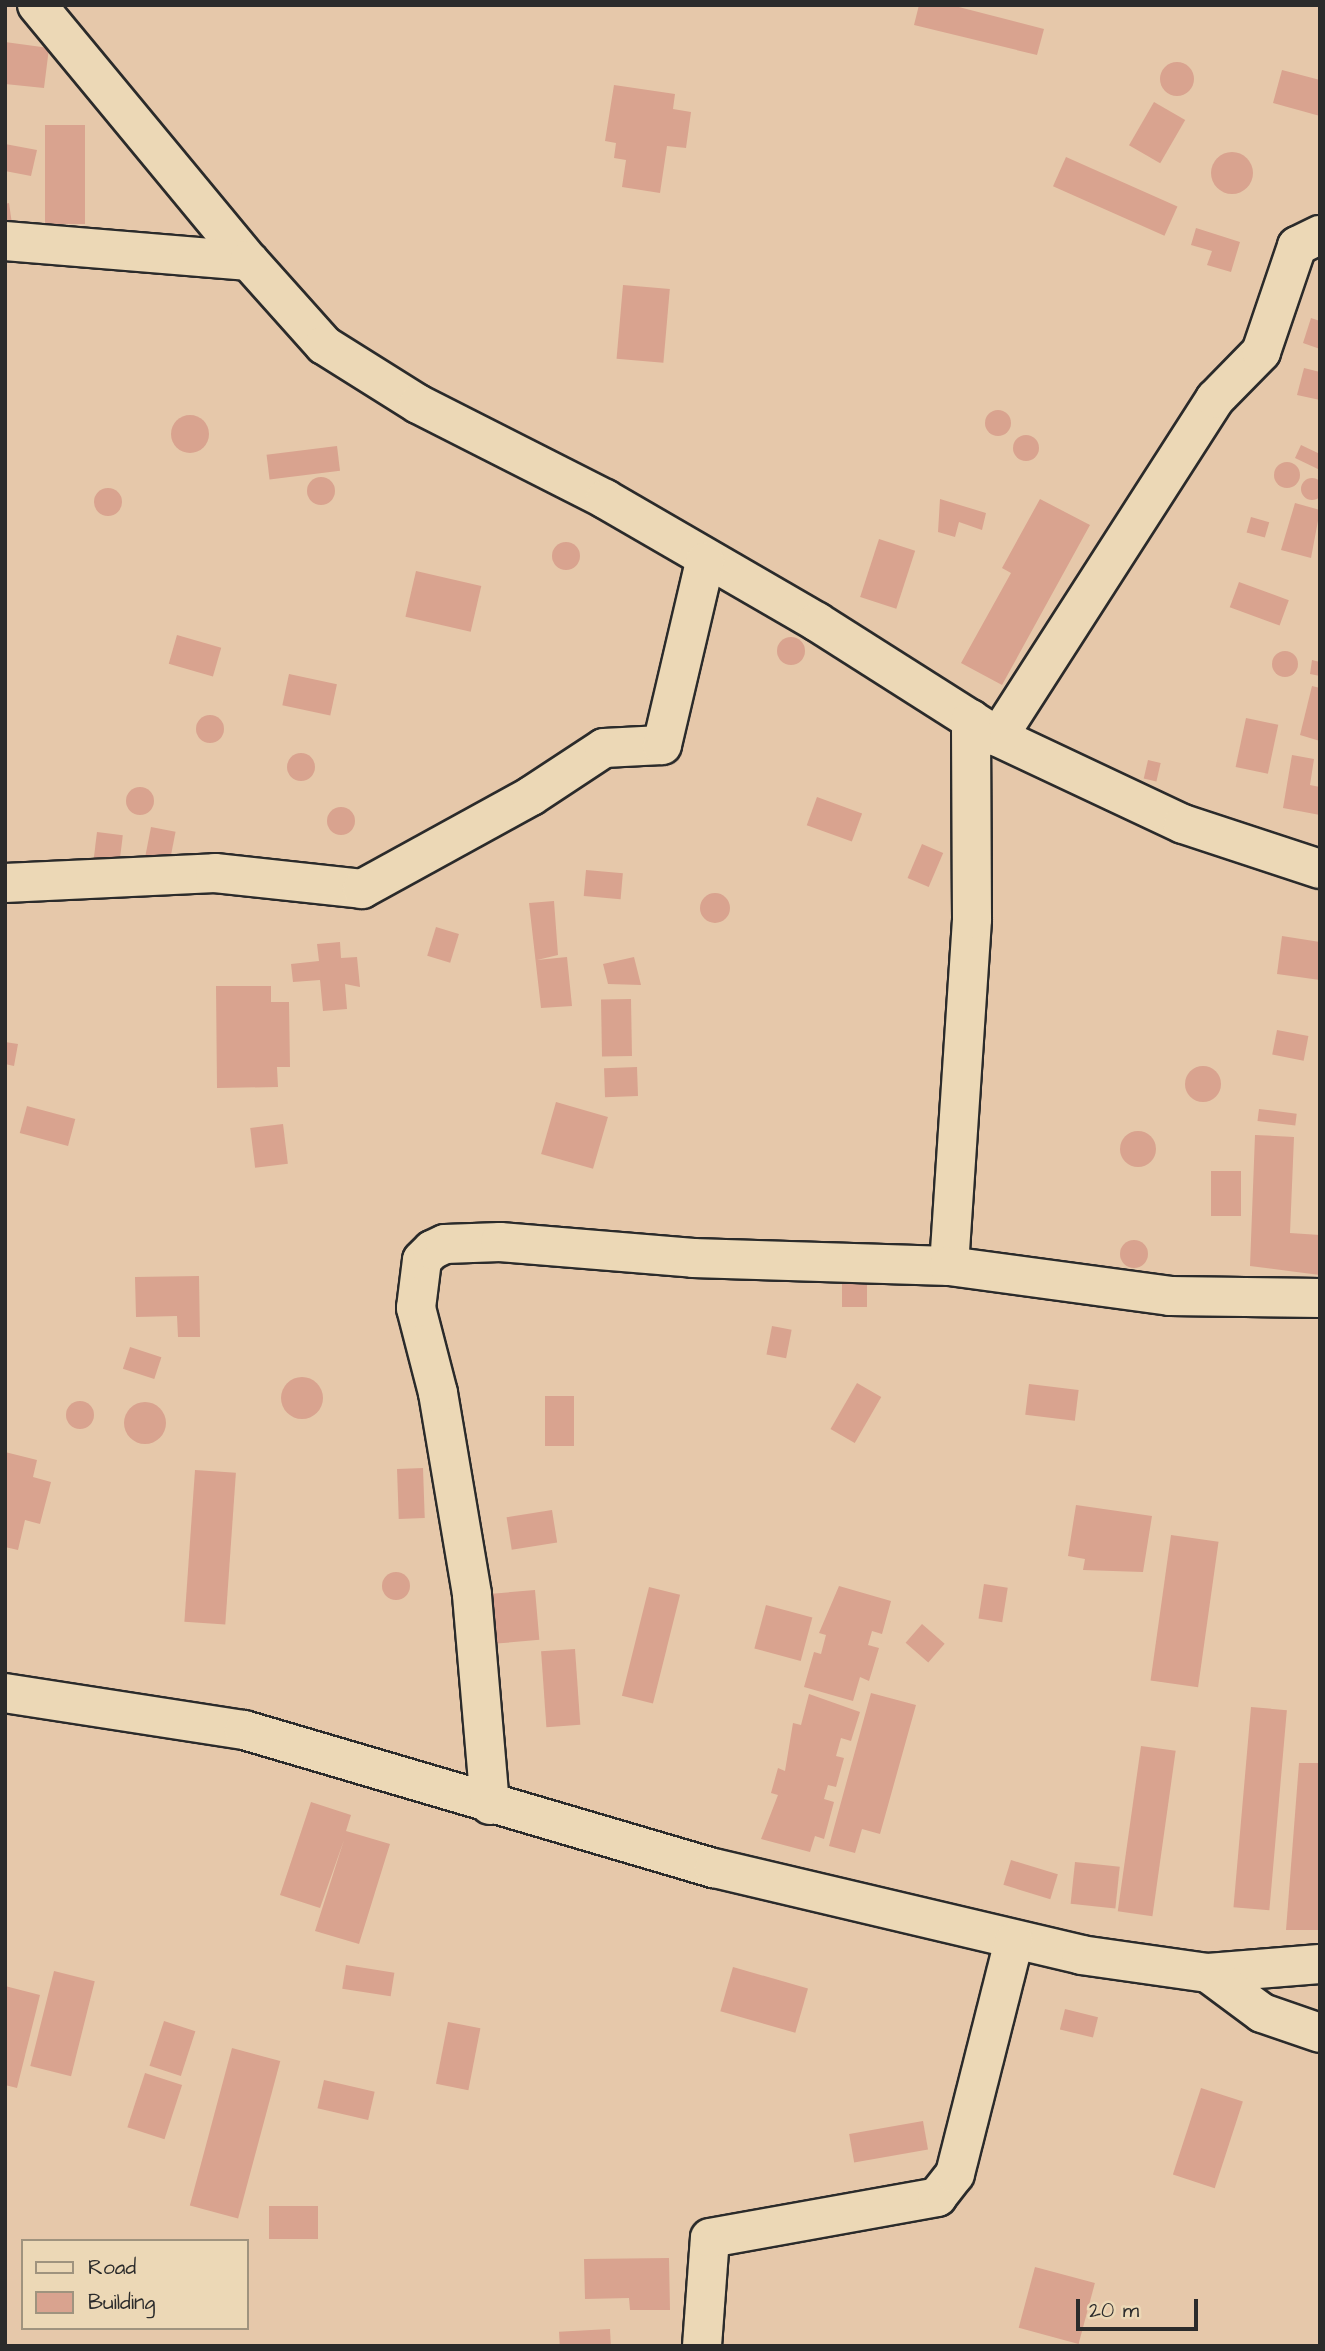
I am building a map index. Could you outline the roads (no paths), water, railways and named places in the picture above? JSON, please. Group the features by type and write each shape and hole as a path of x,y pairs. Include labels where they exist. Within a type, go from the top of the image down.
{"street":[{"path":"37,5 249,261 324,345 705,562 984,728 1170,818 1320,869"},
{"path":"949,1266 984,728 1215,399 1261,352 1297,246 1320,235"},
{"path":"5,241 249,261"},
{"path":"5,883 215,873 362,889 531,796 604,748 662,745 705,562"},
{"path":"490,1805 472,1594 438,1393 416,1308 422,1260 445,1244 467,1241 949,1266 1170,1296 1320,1298"},
{"path":"5,1693 244,1730 490,1805 1014,1941 1208,1973 1320,1964"},
{"path":"702,2346 710,2238 937,2197 955,2174 1014,1941"},
{"path":"1208,1973 1262,2013 1320,2033"}]}
